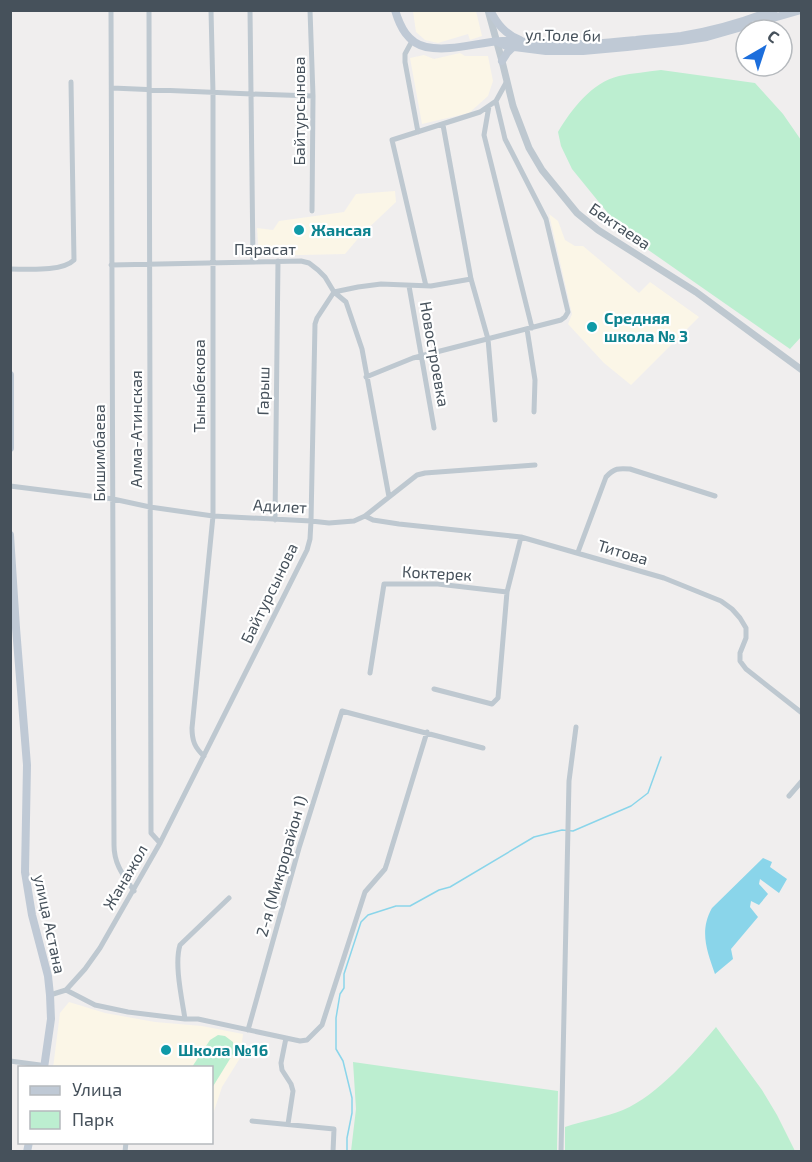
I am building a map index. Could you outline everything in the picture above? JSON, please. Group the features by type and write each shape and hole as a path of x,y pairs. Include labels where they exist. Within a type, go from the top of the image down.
{"main road":[{"path":"395,10 404,31 412,41 425,46 458,47 495,42"},
{"path":"489,10 495,21 511,36 527,43"},
{"name":"ул.Толе би","path":"495,42 583,44 681,36 706,31 774,10"},
{"name":"ул.Толе би","path":"495,42 506,46 546,51 583,51 681,41 706,37 801,10"},
{"path":"502,61 513,47"},
{"path":"10,375 10,448"},
{"name":"улица Астана","path":"10,535 27,765 25,872 32,915 48,976 50,995 41,1066"}],"street":[{"name":"Бишимбаева","path":"111,10 114,856 117,866 134,891"},
{"name":"Алма-Атинская","path":"149,10 151,833 160,843"},
{"name":"Тыныбекова","path":"204,756 192,740 192,728 213,516 211,10"},
{"path":"250,10 253,262"},
{"name":"Байтурсынова","path":"310,10 313,96 312,211"},
{"name":"Бектаева","path":"489,10 495,42 513,106 529,148 542,170 577,213 598,230 696,292 801,370"},
{"path":"412,41 405,54 405,62 418,132"},
{"path":"426,286 392,140 480,112 496,101 507,81"},
{"path":"10,269 46,268 69,264 74,260 71,82"},
{"path":"112,88 313,96"},
{"path":"366,377 422,356 561,320 568,312 546,219 505,139 496,101"},
{"path":"489,106 484,135 529,328 534,380 534,412"},
{"path":"443,125 471,279 488,339 495,420"},
{"name":"Гарыш","path":"275,520 278,261"},
{"name":"Парасат","path":"111,265 301,261 309,263 318,270 334,292 346,302 362,349 388,497"},
{"path":"334,292 381,285 426,286 471,279"},
{"name":"Новостроевка","path":"409,286 434,428"},
{"name":"Байтурсынова","path":"204,756 307,550 311,521 315,324 334,292"},
{"name":"Адилет","path":"10,486 113,499 213,516 311,521 328,524 354,521 365,516 417,475 535,465"},
{"path":"578,552 606,477 612,470 630,469 715,496"},
{"name":"Титова","path":"365,516 372,520 399,524 521,537 664,578 721,601 730,606 746,628 746,639 740,653 740,661 746,669 801,713"},
{"path":"434,689 492,704 498,698 507,592 521,537"},
{"name":"Коктерек","path":"370,673 384,584 438,584 507,592"},
{"name":"2-я (Микрорайон 1)","path":"248,1030 299,848 342,711 427,732"},
{"path":"561,1152 568,781 576,727"},
{"path":"50,995 66,990 95,1005 128,1012 198,1019 300,1041 307,1040 322,1025 365,892 387,863 427,732 483,748"},
{"name":"Жанажол","path":"66,990 100,948 134,891 204,756"},
{"path":"789,796 801,781"},
{"path":"185,1019 178,963 180,945 229,898"},
{"path":"286,1038 281,1063 282,1070 293,1091 288,1124"},
{"path":"10,1061 36,1066"},
{"path":"252,1120 334,1129 333,1152"}],"shaded area":[{"path":"413,11 476,11 482,36 470,40 468,34 438,43 425,40 416,32"},
{"path":"460,53 465,56 488,56 493,81 488,96 469,113 422,124 410,58 424,55 434,59"},
{"path":"395,191 396,202 361,235 345,254 259,256 257,228 273,230 279,221 344,212 356,194"},
{"path":"549,214 558,221 565,240 575,246 583,246 639,293 650,282 699,317 631,385 604,363 568,324 572,314"},
{"path":"69,1002 105,1013 243,1034 240,1058 222,1087 213,1114 213,1066 53,1066 60,1013"}],"green space":[{"path":"661,70 755,83 783,114 801,140 801,337 790,349 624,233 572,169 561,146 558,132 583,98 600,84 619,76"},
{"path":"716,1027 762,1090 795,1151 565,1151 565,1127 623,1110 649,1095 674,1073"},
{"path":"218,1035 225,1036 233,1042 234,1049 213,1086 213,1066 193,1066 210,1040"},
{"path":"353,1062 558,1091 557,1151 351,1151 356,1109"}],"water":[{"path":"763,858 772,862 770,867 787,879 779,893 760,879 759,884 768,894 759,905 751,901 750,907 758,917 731,949 733,959 715,974 709,957 705,933 708,916 712,908"}],"waterway":[{"path":"347,1152 352,1098 343,1061 336,1049 336,1018 340,994 344,988 344,974 361,922 368,915 396,906 410,906 439,890 450,887 534,837 562,830 573,831 631,806 648,793 661,757"}],"place":[{"name":"Жансая","path":"299,230"},
{"name":"Средняя школа № 3","path":"592,327"},
{"name":"Школа №16","path":"166,1050"}]}
